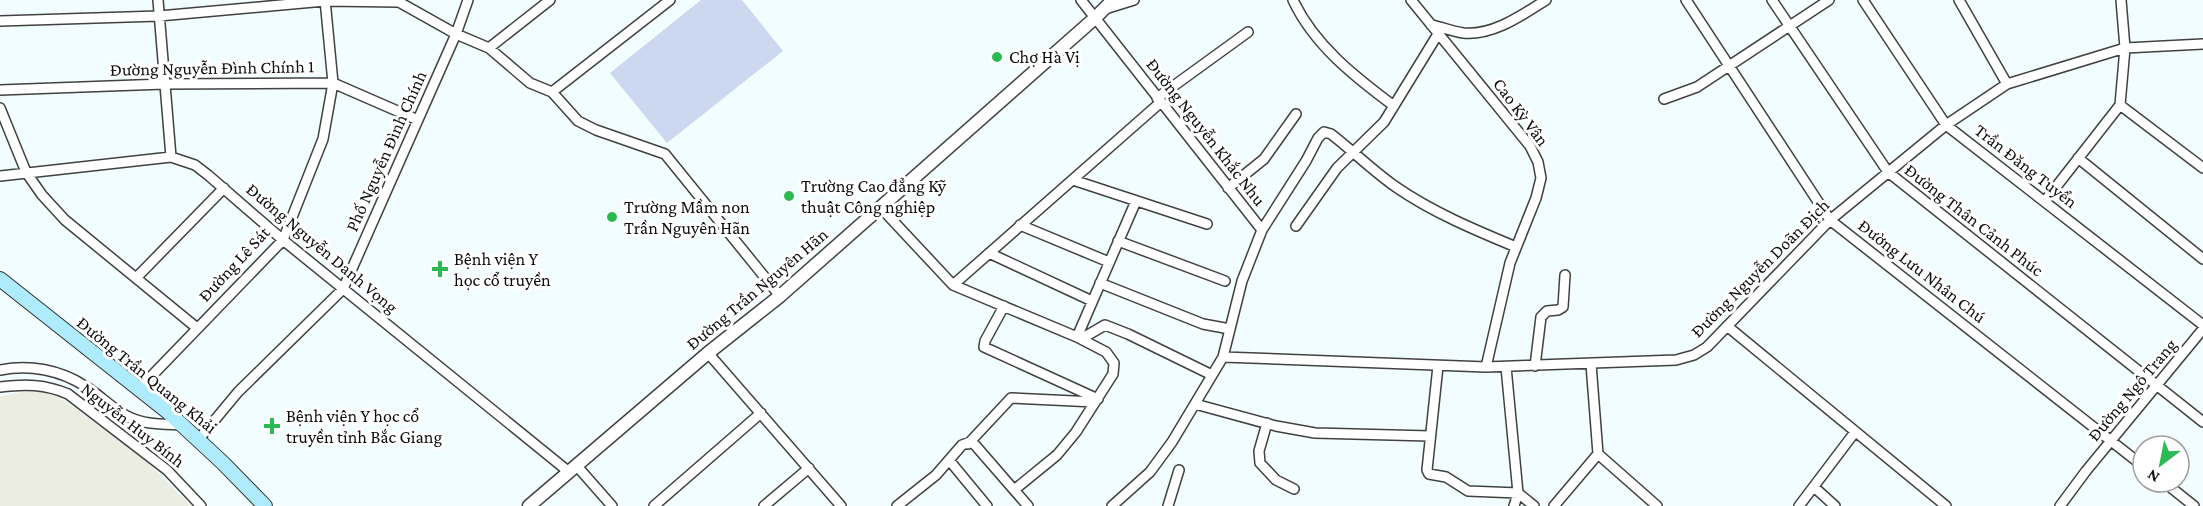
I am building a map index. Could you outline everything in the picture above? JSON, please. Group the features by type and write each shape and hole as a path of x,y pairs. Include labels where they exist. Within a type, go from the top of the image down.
{"main road":[{"name":"Đường Trần Quang Khải","path":"0,279 199,439 265,506"}],"street":[{"path":"0,176 171,157 158,0"},
{"name":"Phố Nguyễn Đình Chính","path":"199,439 238,392 343,288 456,34 468,0"},
{"path":"489,48 542,3 550,0"},
{"path":"552,92 670,0"},
{"name":"Đường Nguyễn Khắc Nhu","path":"1081,0 1099,14 1159,100 1262,230 1242,281 1223,357 1173,442 1150,472 1112,506"},
{"name":"Đường Trần Nguyên Hãn","path":"529,506 708,353 780,296 1113,0"},
{"path":"1099,14 1134,0"},
{"path":"1293,0 1300,16 1346,68 1394,106"},
{"name":"Cao Kỳ Vân","path":"1411,0 1530,146 1538,162 1541,177 1536,198 1516,247 1502,293 1486,368"},
{"path":"1431,25 1464,33 1480,32 1517,18 1546,0"},
{"name":"Đường Lưu Nhân Chú","path":"1686,0 1830,220 2131,456"},
{"name":"Đường Thân Cảnh Phúc","path":"1772,0 1888,172 2203,422"},
{"path":"1664,99 1697,87 1828,0"},
{"name":"Trần Đăng Tuyển","path":"1863,0 1946,125 2203,327"},
{"path":"1959,0 2007,84"},
{"path":"2045,201 2120,105 2125,48 2121,0"},
{"path":"0,21 159,16 325,1 399,1 456,34 489,48 537,88 552,92 578,121 596,130 665,154 780,296"},
{"name":"Đường Lê Sát","path":"139,389 283,240 323,139 333,83 325,1"},
{"path":"953,285 1073,180 1159,100 1248,32"},
{"path":"1296,226 1324,184 1384,122 1438,34"},
{"name":"Đường Nguyễn Doãn Địch","path":"1223,357 1506,368 1676,360 1694,355 1707,347 1830,220 1946,125 2007,84 2125,48 2203,44"},
{"name":"Đường Nguyễn Đình Chính 1","path":"0,90 164,84 333,83 418,120"},
{"path":"2120,105 2203,168"},
{"path":"0,108 26,172 42,195 66,220 137,276 197,328"},
{"path":"1228,188 1264,159 1296,114"},
{"path":"1262,230 1323,132 1331,134 1393,185 1412,197 1480,232 1516,247"},
{"name":"Đường Nguyễn Danh Vọng","path":"171,157 195,165 283,240 573,468 612,506"},
{"path":"2078,158 2203,259"},
{"path":"1073,180 1207,224"},
{"path":"137,276 224,188"},
{"path":"1079,338 1092,301 1136,201"},
{"path":"881,208 953,285 1079,338 1106,352 1114,363 1113,374 1076,432 1057,455 1014,490"},
{"path":"1020,225 1109,262"},
{"path":"1118,241 1225,281"},
{"path":"988,254 1092,301"},
{"path":"1536,366 1542,313 1563,307 1565,275"},
{"path":"1100,283 1203,324 1230,329"},
{"path":"1004,306 984,347 1096,400"},
{"path":"1079,338 1105,325 1212,375"},
{"path":"1727,326 1946,506"},
{"name":"Đường Ngô Trang","path":"2061,506 2086,471 2203,327"},
{"path":"708,353 842,506"},
{"path":"1591,364 1598,454 1657,506"},
{"path":"1438,366 1427,470 1429,474 1446,477 1468,491 1518,493 1534,506"},
{"path":"0,370 32,368 63,374 86,387 108,405 128,417 147,422 182,425"},
{"path":"1506,368 1518,493 1514,506"},
{"name":"Nguyễn Huy Bính","path":"0,387 34,384 68,394 167,470 201,506"},
{"path":"968,444 1011,398 1096,400"},
{"path":"1195,404 1316,433 1431,436"},
{"path":"654,506 760,413"},
{"path":"1267,423 1259,451 1260,463 1276,480 1294,489"},
{"path":"1799,506 1855,432"},
{"path":"897,506 936,475 962,446 970,442 1028,506"},
{"path":"1554,506 1598,454"},
{"path":"949,460 987,506"},
{"path":"764,506 808,468"},
{"path":"1168,506 1179,470"},
{"path":"1814,487 1835,506"},
{"path":"2179,494 2194,506"}],"shaded area":[{"path":"701,0 742,0 783,51 667,143 610,73"},
{"path":"45,391 65,401 141,456 191,506 0,506 0,396"}],"place":[{"name":"Chợ Hà Vị","path":"997,57"},
{"name":"Trường Cao đẳng Kỹ thuật Công nghiệp","path":"789,196"},
{"name":"Trường Mầm non Trần Nguyên Hãn","path":"612,217"},
{"name":"Bệnh viện Y học cổ truyền","path":"440,269"},
{"name":"Bệnh viện Y học cổ truyền tỉnh Bắc Giang","path":"272,426"}]}
